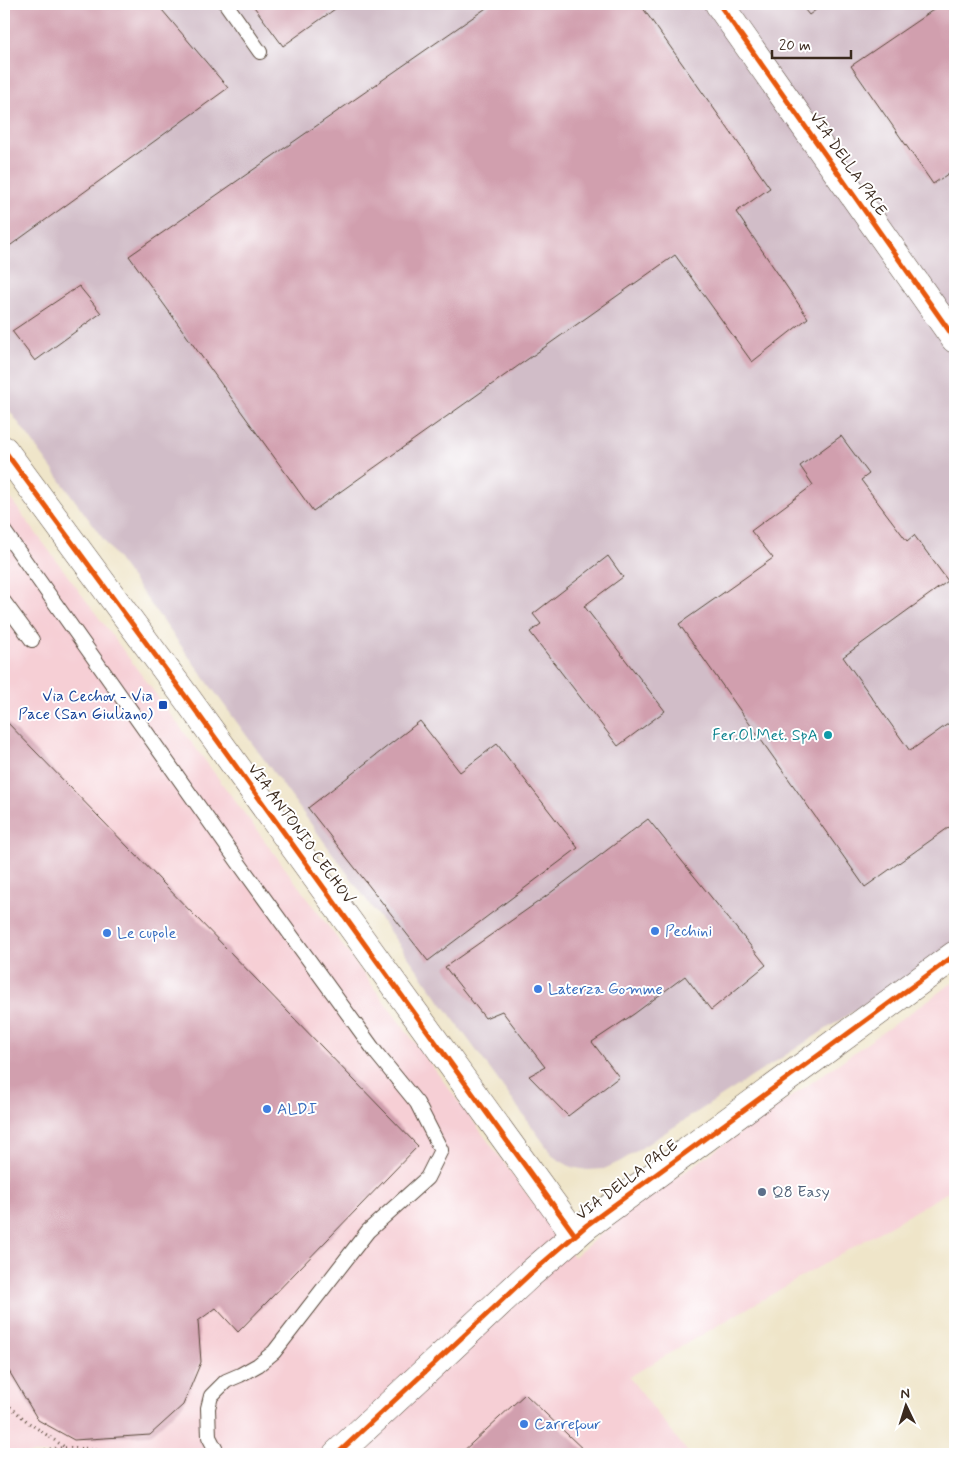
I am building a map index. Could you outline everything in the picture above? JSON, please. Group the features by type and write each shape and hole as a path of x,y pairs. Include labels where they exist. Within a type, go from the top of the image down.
{"street":[{"name":"VIA DELLA PACE","path":"719,4 955,339"},
{"name":"VIA ANTONIO CECHOV","path":"4,450 183,693 575,1235"},
{"name":"VIA DELLA PACE","path":"337,1454 530,1275 602,1213 955,956"}],"lane":[{"path":"226,4 260,52"},
{"path":"4,531 238,862 377,1054 417,1103 441,1150 427,1178 368,1231 274,1352 258,1365 226,1381 211,1396 208,1408 209,1437 218,1454"},
{"path":"4,602 32,640"}],"path":[{"path":"4,1394 6,1403 29,1423 66,1448"},
{"path":"36,1454 40,1451 66,1448 94,1450 104,1454"}],"shaded area":[{"path":"4,4 955,4 955,946 621,1161 604,1169 587,1170 571,1167 554,1157 4,403"},
{"path":"4,490 574,1257 625,1214 955,981 955,1188 629,1377 689,1454 4,1454"}],"building":[{"path":"4,4 157,4 228,88 4,250"},
{"path":"252,4 342,4 283,46"},
{"path":"492,4 640,4 770,188 736,212 808,318 752,362 675,255 313,511 129,256"},
{"path":"800,4 824,4 809,15"},
{"path":"942,4 955,4 955,169 933,184 851,66"},
{"path":"79,286 101,313 35,361 12,331"},
{"name":"Fer.Ol.Met. SpA","path":"841,436 869,474 861,480 907,541 914,535 948,581 843,657 910,751 955,719 955,823 865,887 679,624 773,558 751,531 813,485 800,466"},
{"path":"608,556 623,577 584,606 665,711 618,746 530,632 541,624 533,614"},
{"name":"Le cupole","path":"4,719 418,1146 238,1332 216,1308 198,1321 201,1362 183,1405 150,1435 74,1440 38,1420 9,1371 4,1366"},
{"path":"420,721 460,772 497,744 578,848 428,961 308,808"},
{"path":"648,819 766,965 711,1010 685,976 592,1042 619,1077 568,1116 529,1076 545,1067 502,1011 485,1018 445,967 545,897"},
{"name":"Carrefour","path":"525,1394 588,1454 460,1454"}],"cycle path":[{"path":"719,4 955,339"},
{"path":"4,450 183,693 575,1235"},
{"path":"337,1454 529,1275 587,1225 955,955"}],"place":[{"name":"Via Cechov - Via Pace (San Giuliano)","path":"163,705"},
{"name":"Fer.Ol.Met. SpA","path":"828,735"},
{"name":"Pechini","path":"655,931"},
{"name":"Le cupole","path":"107,933"},
{"name":"Laterza Gomme","path":"538,989"},
{"name":"ALDI","path":"267,1109"},
{"name":"Q8 Easy","path":"762,1192"},
{"name":"Carrefour","path":"524,1424"}]}
